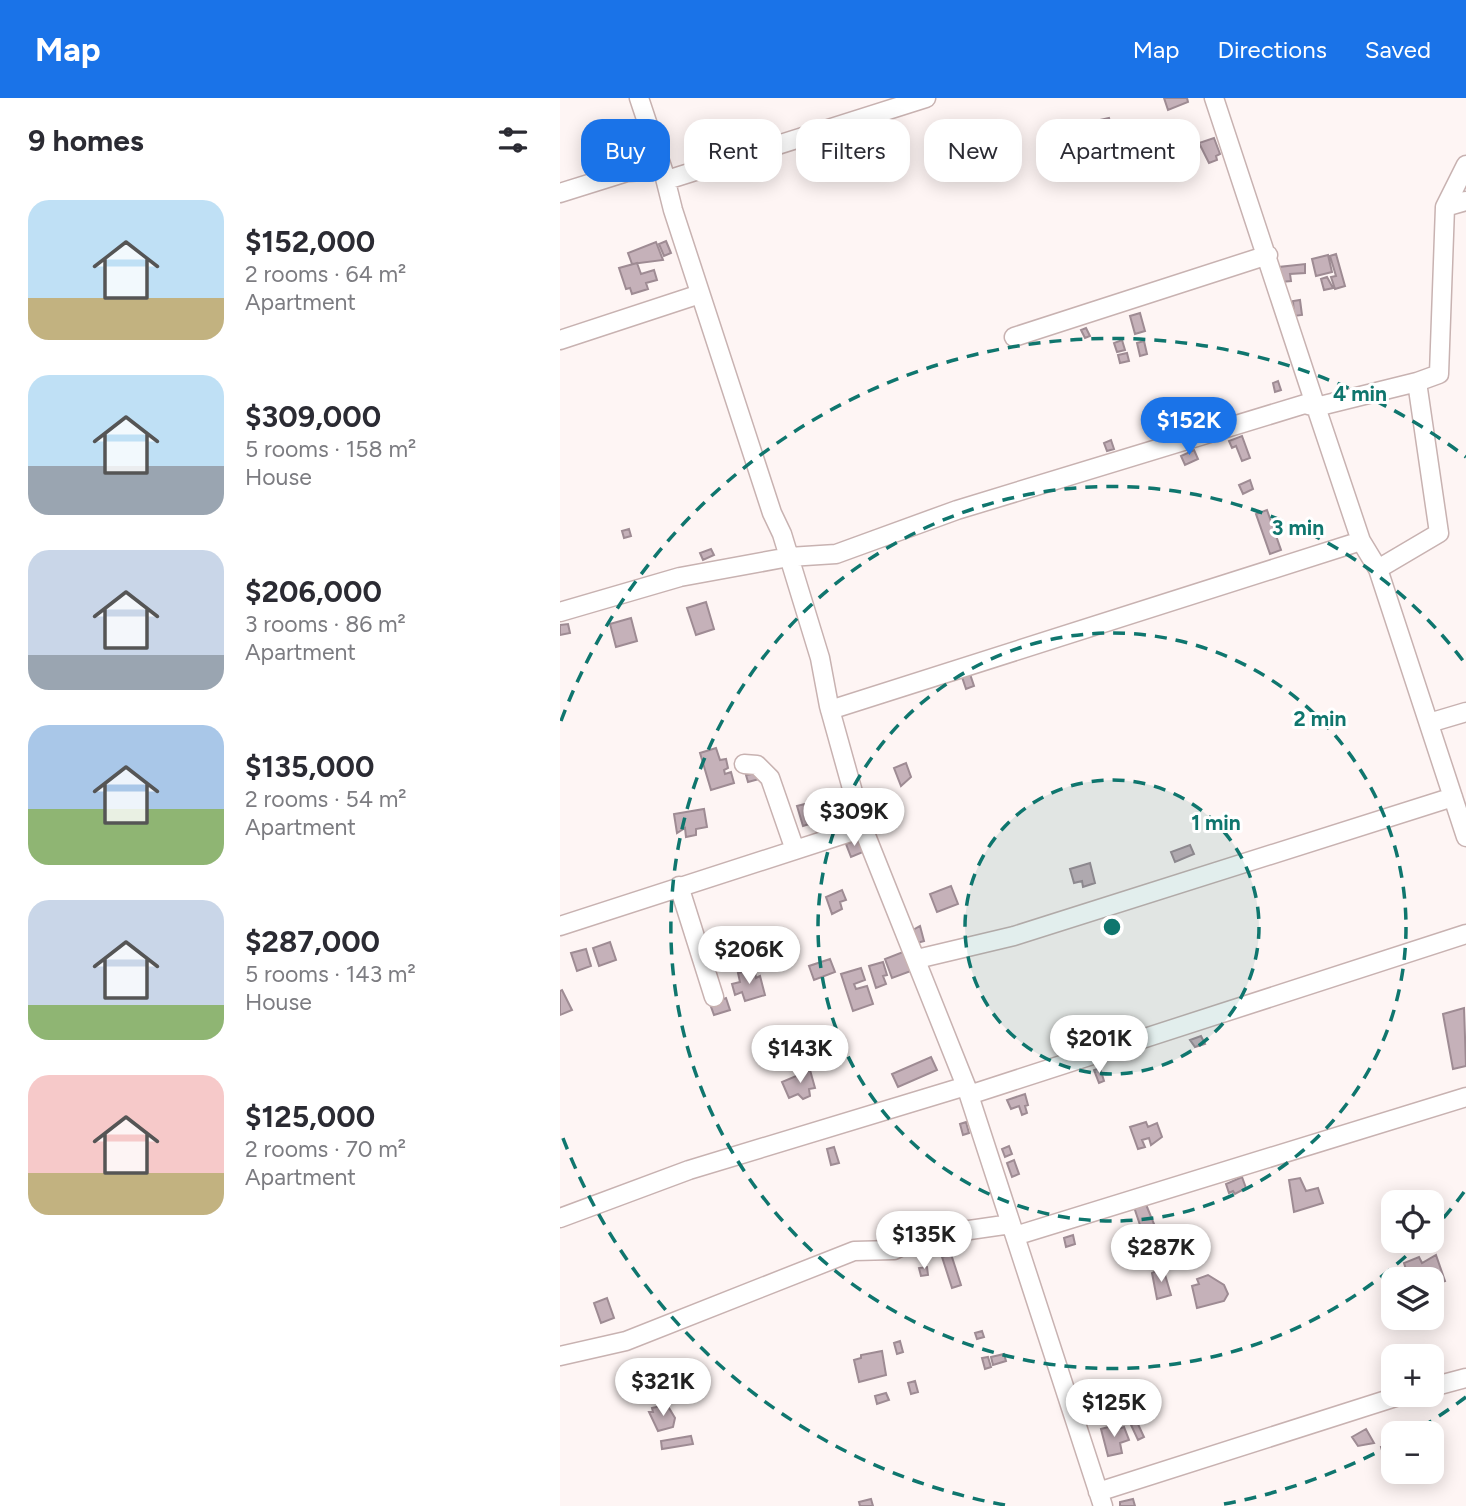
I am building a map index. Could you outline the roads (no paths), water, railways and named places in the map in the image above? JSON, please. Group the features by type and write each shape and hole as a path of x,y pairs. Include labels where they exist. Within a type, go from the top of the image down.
{"street":[{"path":"639,98 646,119"},
{"path":"670,174 926,98"},
{"path":"1214,98 1361,541 1378,569 1466,837"},
{"path":"560,612 680,577 789,557 836,554 957,510 1305,404 1316,407 1439,374 1446,207 1466,165"},
{"path":"560,192 594,182"},
{"path":"667,182 700,294 789,557 820,658 863,828 968,1091 1100,1499 1381,1402"},
{"path":"1446,207 1466,201"},
{"path":"1014,337 1268,255"},
{"path":"560,340 700,294"},
{"path":"1378,569 1439,533 1417,382"},
{"path":"831,710 1361,541"},
{"path":"1429,723 1466,712"},
{"path":"744,764 757,765 770,778 795,850"},
{"path":"917,959 1014,936 1453,797"},
{"path":"560,926 863,828"},
{"path":"679,886 714,998"},
{"path":"560,1218 689,1170 968,1091 1466,934"},
{"path":"560,1356 626,1341 854,1251 894,1250 921,1237 1013,1230 1466,1097"},
{"path":"1444,1384 1466,1378"}]}
